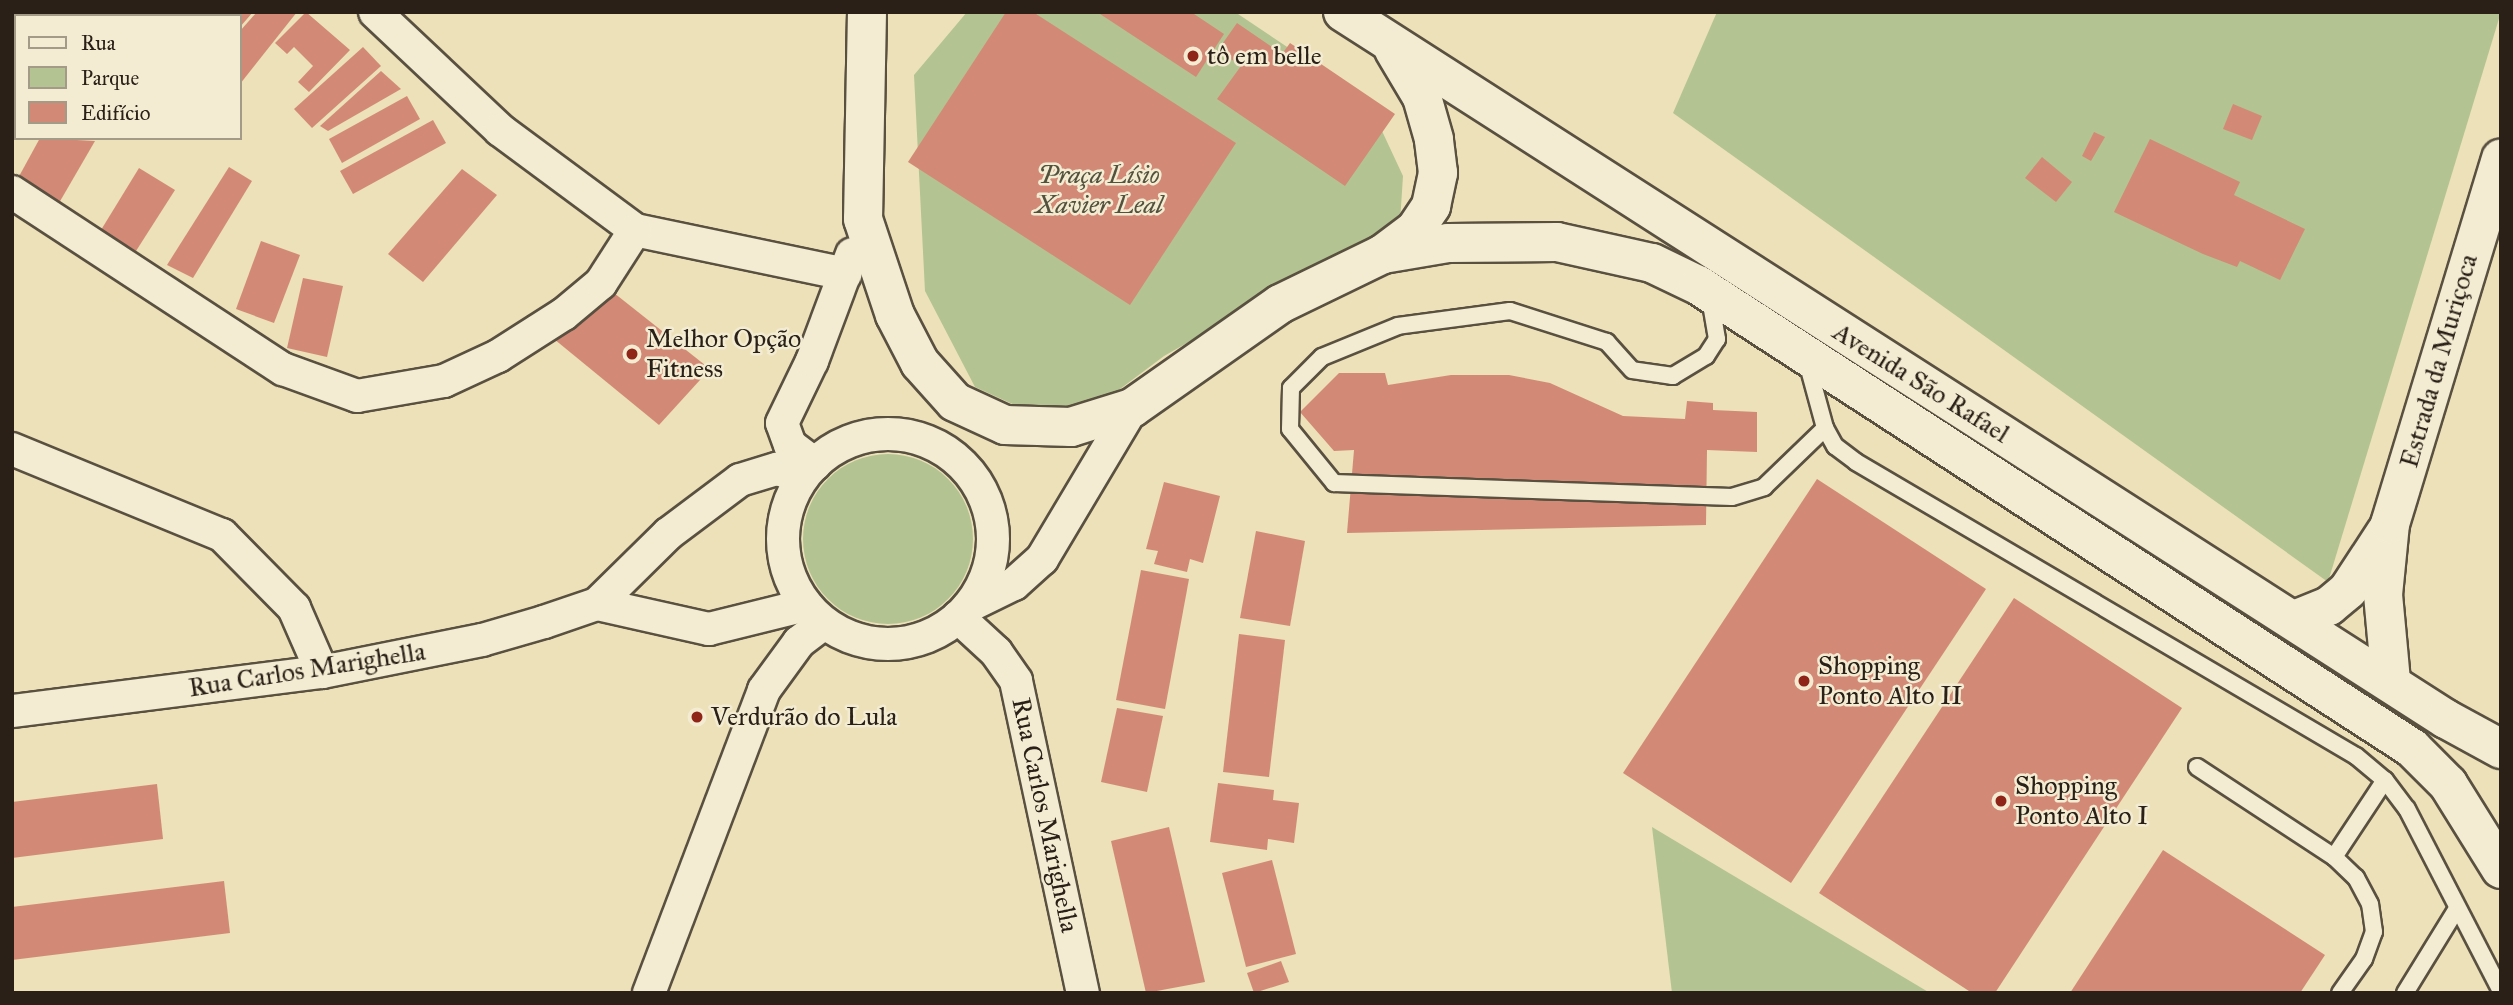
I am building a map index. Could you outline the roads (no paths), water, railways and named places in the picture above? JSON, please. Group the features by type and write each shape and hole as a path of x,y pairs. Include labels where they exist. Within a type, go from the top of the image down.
{"main road":[{"path":"867,12 863,219 895,314 920,363 955,402 1006,425 1071,427 1132,408 1280,304 1383,254 1415,230 1431,206 1438,173 1422,97 1389,42"},
{"name":"Avenida São Rafael","path":"1343,12 2294,620 2501,749"},
{"name":"Estrada da Muriçoca","path":"2391,681 2383,595 2390,524 2501,158"},
{"name":"Avenida São Rafael","path":"1383,254 1448,243 1557,242 1652,262 1709,292 2412,748 2448,785 2501,869"},
{"name":"Estrada da Muriçoca","path":"2294,620 2329,606 2348,590 2390,524"}],"street":[{"path":"376,12 500,130 635,230 845,274"},
{"path":"12,192 283,369 357,397 444,381 498,356 564,314 601,283 635,230"},
{"path":"809,470 790,445 782,422 845,274 863,219"},
{"path":"964,612 993,553 993,524 970,472 949,453 923,439 875,435 838,446 809,470 787,508 782,541 789,575 815,614 849,636 887,643 934,634 964,612 1014,583 1042,559 1132,408"},
{"path":"12,449 222,535 294,608 322,672"},
{"name":"Rua Carlos Marighella","path":"12,711 322,672 482,640 597,604 667,534 740,480 777,469 809,470"},
{"name":"Rua Carlos Marighella","path":"597,604 709,629 815,614"},
{"name":"Rua Carlos Marighella","path":"964,612 1016,681 1083,993"},
{"path":"649,993 764,690 799,642 815,614"}],"lane":[{"path":"1709,292 1717,339 1706,356 1673,376 1632,370 1607,342 1510,311 1398,326 1322,358 1290,388 1290,429 1334,483 1732,497 1764,487 1825,428"},
{"path":"1804,353 1825,428 1835,446 1856,462 2356,756 2385,780 2407,809 2456,910 2501,991"},
{"path":"2197,768 2334,857 2356,878 2370,904 2374,932 2364,959 2340,993"},
{"path":"2334,857 2385,780"},
{"path":"2405,993 2456,910"}],"place":[{"name":"tô em belle","path":"1193,56"},
{"name":"Melhor Opção Fitness","path":"632,354"},
{"name":"Shopping Ponto Alto II","path":"1804,681"},
{"name":"Verdurão do Lula","path":"697,717"},
{"name":"Shopping Ponto Alto I","path":"2001,801"}],"park label":[{"name":"Praça Lísio Xavier Leal","path":"1099,190"}]}
